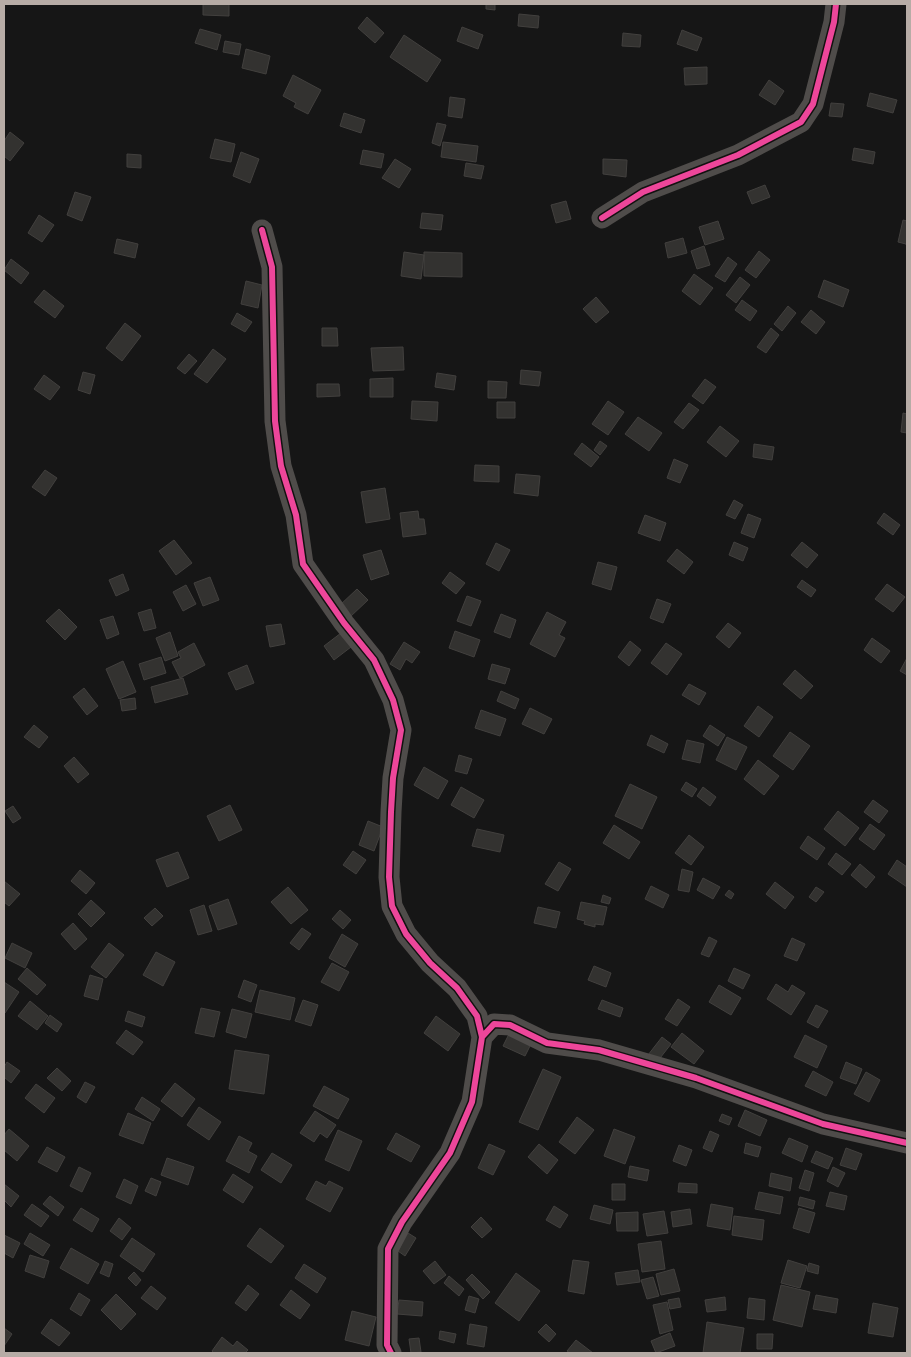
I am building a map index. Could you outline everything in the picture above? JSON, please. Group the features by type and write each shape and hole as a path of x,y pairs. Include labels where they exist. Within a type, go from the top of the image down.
{"street":[{"path":"602,218 643,192 738,155 801,122 813,104 816,94 834,22 836,4"},
{"path":"262,230 272,267 274,421 281,466 296,514 303,564 344,623 374,660 393,700 401,730 391,812 389,877 392,906 406,934 430,963 457,988 477,1016 482,1037 472,1102 450,1153 402,1222 388,1249 387,1345 391,1353"},
{"path":"482,1037 494,1024 510,1025 547,1043 599,1050 696,1078 824,1124 907,1143"}],"building":[{"path":"203,4 229,4 229,16 203,15"},
{"path":"486,4 495,4 495,10 486,9"},
{"path":"519,14 539,16 538,28 518,26"},
{"path":"367,17 384,33 375,43 358,28"},
{"path":"462,27 483,35 478,49 457,41"},
{"path":"200,29 221,35 217,50 195,43"},
{"path":"682,30 702,38 697,51 677,44"},
{"path":"623,33 641,35 640,47 622,46"},
{"path":"404,35 441,60 427,82 390,57"},
{"path":"225,41 241,44 239,55 223,52"},
{"path":"246,49 270,56 266,74 242,68"},
{"path":"707,67 707,84 685,85 684,68"},
{"path":"293,75 321,90 308,114 294,107 296,103 283,96"},
{"path":"769,80 784,91 775,105 759,95"},
{"path":"870,93 897,100 893,113 867,106"},
{"path":"450,97 465,99 462,118 448,116"},
{"path":"831,103 844,104 842,117 829,116"},
{"path":"344,113 365,120 361,133 340,126"},
{"path":"437,123 446,125 440,146 432,143"},
{"path":"10,132 24,143 10,161 4,156 4,141"},
{"path":"215,139 235,144 231,162 210,158"},
{"path":"443,142 478,146 476,162 441,157"},
{"path":"854,148 875,152 873,164 852,160"},
{"path":"363,150 384,154 381,168 360,164"},
{"path":"241,152 259,159 250,183 233,176"},
{"path":"127,154 141,155 141,168 127,167"},
{"path":"395,159 411,169 399,188 382,178"},
{"path":"603,159 627,160 626,177 603,174"},
{"path":"466,163 484,166 481,179 464,176"},
{"path":"765,185 770,197 752,204 747,192"},
{"path":"75,192 91,197 82,221 67,215"},
{"path":"566,201 571,219 556,223 551,205"},
{"path":"422,213 443,215 441,230 420,228"},
{"path":"39,215 54,225 42,242 28,233"},
{"path":"903,220 907,221 907,247 906,244 898,242"},
{"path":"718,221 724,239 705,245 699,227"},
{"path":"683,238 687,253 668,258 665,243"},
{"path":"117,239 138,244 135,258 114,253"},
{"path":"704,246 710,265 697,269 691,251"},
{"path":"759,251 770,260 756,278 745,270"},
{"path":"404,252 424,255 421,279 401,276"},
{"path":"424,252 462,253 462,277 424,276"},
{"path":"728,257 737,264 725,282 715,276"},
{"path":"11,259 29,273 21,284 4,270"},
{"path":"694,274 713,288 700,305 682,291"},
{"path":"740,277 750,285 736,303 726,295"},
{"path":"824,280 849,290 843,307 818,297"},
{"path":"246,281 262,285 258,308 241,304"},
{"path":"44,290 64,306 55,318 34,302"},
{"path":"596,297 609,312 596,323 583,309"},
{"path":"742,300 757,311 750,321 735,310"},
{"path":"788,306 796,313 782,331 774,324"},
{"path":"811,310 825,322 816,334 801,322"},
{"path":"237,313 252,322 245,332 231,324"},
{"path":"125,323 141,336 122,361 106,348"},
{"path":"322,328 337,328 338,346 322,346"},
{"path":"771,328 779,335 766,353 757,347"},
{"path":"403,347 404,370 373,371 371,348"},
{"path":"213,349 226,359 207,383 194,374"},
{"path":"189,354 197,361 185,374 177,368"},
{"path":"521,370 541,372 539,386 520,384"},
{"path":"83,372 95,375 90,394 78,390"},
{"path":"437,373 456,376 454,390 435,387"},
{"path":"44,375 60,387 50,400 34,389"},
{"path":"393,378 393,397 370,397 370,379"},
{"path":"705,379 716,387 703,404 692,396"},
{"path":"488,381 507,382 506,398 488,398"},
{"path":"317,384 339,384 340,396 317,397"},
{"path":"412,401 438,402 437,421 411,419"},
{"path":"608,401 624,412 608,435 592,424"},
{"path":"497,402 515,402 515,418 497,418"},
{"path":"689,403 699,410 683,429 674,422"},
{"path":"903,413 907,414 907,433 901,432"},
{"path":"638,417 662,433 649,451 625,434"},
{"path":"720,426 739,441 726,457 707,442"},
{"path":"600,441 607,446 600,455 594,450"},
{"path":"582,443 599,457 591,467 574,454"},
{"path":"754,444 774,447 772,460 753,457"},
{"path":"674,459 688,465 680,483 667,478"},
{"path":"475,465 499,466 499,482 474,481"},
{"path":"45,470 57,478 45,496 32,487"},
{"path":"516,474 540,476 538,496 514,493"},
{"path":"385,488 390,519 366,523 361,492"},
{"path":"734,500 743,505 735,519 726,515"},
{"path":"418,511 419,519 424,519 426,534 403,537 400,513"},
{"path":"884,513 900,525 893,535 877,523"},
{"path":"748,514 761,519 754,538 741,533"},
{"path":"645,515 666,523 660,541 638,533"},
{"path":"174,540 192,563 176,575 159,551"},
{"path":"734,542 748,548 743,561 729,555"},
{"path":"802,542 818,555 807,568 791,555"},
{"path":"496,543 510,550 499,571 486,564"},
{"path":"677,549 693,562 684,574 667,561"},
{"path":"381,550 389,574 371,580 363,555"},
{"path":"598,562 617,567 611,590 592,584"},
{"path":"450,572 465,583 456,594 442,583"},
{"path":"123,574 129,590 116,596 109,580"},
{"path":"210,577 219,600 203,606 194,583"},
{"path":"802,580 816,590 811,597 797,587"},
{"path":"887,584 905,597 893,612 875,599"},
{"path":"186,585 196,604 183,611 173,592"},
{"path":"357,589 368,600 350,617 339,606"},
{"path":"467,596 481,601 471,626 457,621"},
{"path":"657,599 671,604 663,623 650,618"},
{"path":"59,609 77,627 65,640 46,621"},
{"path":"151,609 156,628 144,631 138,613"},
{"path":"547,612 566,622 559,635 565,638 555,657 530,644"},
{"path":"501,614 516,620 510,638 494,632"},
{"path":"113,616 119,634 107,639 100,620"},
{"path":"728,623 741,633 729,648 716,637"},
{"path":"281,624 285,644 270,647 266,626"},
{"path":"455,631 480,640 474,657 449,648"},
{"path":"170,632 178,656 165,661 156,638"},
{"path":"341,633 351,647 334,660 324,646"},
{"path":"872,638 890,651 881,663 864,650"},
{"path":"630,641 641,650 629,666 618,657"},
{"path":"404,642 420,652 412,663 406,659 400,670 390,664"},
{"path":"194,643 205,665 180,678 172,662 181,658 178,652"},
{"path":"666,643 682,654 667,675 651,663"},
{"path":"161,657 166,673 144,680 139,664"},
{"path":"907,658 907,675 900,671"},
{"path":"123,661 136,692 119,699 106,669"},
{"path":"492,664 510,669 505,684 488,679"},
{"path":"247,665 254,683 236,690 228,673"},
{"path":"795,670 813,686 801,699 783,684"},
{"path":"183,678 188,694 155,703 151,687"},
{"path":"689,684 706,693 699,705 682,695"},
{"path":"84,688 98,706 87,715 73,697"},
{"path":"501,691 519,699 515,709 497,701"},
{"path":"135,698 136,709 122,711 120,700"},
{"path":"758,706 773,717 759,737 744,726"},
{"path":"530,708 552,719 544,734 522,724"},
{"path":"481,710 506,719 500,736 475,728"},
{"path":"34,725 48,737 39,748 24,737"},
{"path":"710,725 725,735 718,746 703,736"},
{"path":"790,732 810,746 793,770 773,756"},
{"path":"651,735 668,744 664,753 647,745"},
{"path":"727,737 747,747 736,770 716,760"},
{"path":"687,740 704,744 700,763 682,759"},
{"path":"459,755 472,759 467,774 455,771"},
{"path":"74,757 89,774 78,783 64,766"},
{"path":"758,760 779,776 764,795 744,779"},
{"path":"424,767 448,781 438,799 414,785"},
{"path":"686,782 697,789 692,797 681,790"},
{"path":"630,784 657,797 642,829 615,816"},
{"path":"461,787 484,800 474,818 451,805"},
{"path":"703,787 716,797 710,806 697,796"},
{"path":"873,800 888,811 879,823 864,812"},
{"path":"230,805 242,830 219,841 207,816"},
{"path":"13,806 21,818 13,823 5,811"},
{"path":"838,811 859,828 845,846 824,829"},
{"path":"368,821 383,827 374,851 359,845"},
{"path":"870,824 885,835 874,850 859,839"},
{"path":"614,825 640,842 629,859 603,843"},
{"path":"477,829 504,835 500,852 472,846"},
{"path":"689,835 704,847 691,865 675,853"},
{"path":"808,836 825,848 817,860 800,848"},
{"path":"353,851 366,860 356,874 343,865"},
{"path":"178,852 189,878 167,887 156,860"},
{"path":"836,853 851,864 842,875 828,864"},
{"path":"897,860 907,867 907,887 888,874"},
{"path":"559,862 571,869 558,891 545,884"},
{"path":"860,864 875,877 866,888 851,875"},
{"path":"682,869 693,872 689,892 678,890"},
{"path":"80,870 95,883 86,894 71,881"},
{"path":"703,878 720,887 713,899 697,890"},
{"path":"4,881 20,894 9,906 4,902"},
{"path":"775,882 794,897 785,909 766,894"},
{"path":"651,886 669,895 663,908 645,899"},
{"path":"288,887 308,910 291,924 271,902"},
{"path":"816,887 824,892 816,902 809,897"},
{"path":"729,890 734,894 731,899 725,895"},
{"path":"603,895 611,898 609,904 601,902"},
{"path":"228,899 237,924 218,930 209,906"},
{"path":"91,900 105,913 91,927 78,914"},
{"path":"581,902 607,907 603,925 595,924 595,927 584,924 585,921 577,919"},
{"path":"204,905 212,931 198,935 190,910"},
{"path":"538,907 560,912 556,928 534,923"},
{"path":"155,908 163,916 152,926 144,918"},
{"path":"340,910 351,920 343,929 332,919"},
{"path":"73,923 87,939 75,950 61,934"},
{"path":"302,928 311,934 299,950 290,943"},
{"path":"342,934 358,944 345,967 329,958"},
{"path":"709,937 717,941 709,957 701,954"},
{"path":"792,938 805,944 797,961 784,956"},
{"path":"12,943 32,953 25,968 5,958"},
{"path":"109,943 124,955 106,978 91,967"},
{"path":"156,952 175,962 163,986 143,975"},
{"path":"332,963 349,972 339,991 321,982"},
{"path":"594,966 611,973 606,987 588,980"},
{"path":"27,968 46,985 37,995 18,979"},
{"path":"734,968 750,975 743,989 728,981"},
{"path":"90,975 103,979 98,1000 84,996"},
{"path":"244,980 257,985 251,1002 238,997"},
{"path":"4,982 19,992 5,1013 4,1012"},
{"path":"776,984 788,992 792,985 805,993 791,1015 767,999"},
{"path":"719,985 741,998 731,1015 709,1002"},
{"path":"260,990 295,998 290,1020 255,1012"},
{"path":"678,999 690,1007 677,1026 665,1019"},
{"path":"303,1000 318,1005 311,1026 295,1021"},
{"path":"602,1000 623,1008 620,1017 598,1009"},
{"path":"30,1001 48,1016 37,1030 18,1016"},
{"path":"816,1005 828,1011 818,1028 807,1022"},
{"path":"201,1008 220,1012 214,1037 195,1033"},
{"path":"232,1009 252,1014 246,1038 226,1032"},
{"path":"128,1011 145,1017 142,1027 125,1021"},
{"path":"50,1015 62,1024 57,1032 45,1023"},
{"path":"436,1016 460,1034 448,1051 424,1033"},
{"path":"126,1030 143,1042 133,1055 116,1043"},
{"path":"682,1033 704,1051 694,1064 671,1047"},
{"path":"509,1034 531,1044 525,1056 503,1046"},
{"path":"805,1035 827,1046 817,1068 794,1057"},
{"path":"662,1037 671,1044 657,1062 648,1055"},
{"path":"235,1050 269,1055 264,1094 229,1089"},
{"path":"7,1062 20,1071 11,1083 4,1077 4,1067"},
{"path":"846,1062 862,1069 856,1084 840,1078"},
{"path":"57,1068 71,1081 62,1091 47,1078"},
{"path":"543,1069 561,1077 538,1130 519,1122"},
{"path":"813,1071 833,1082 826,1096 805,1086"},
{"path":"866,1072 880,1080 869,1102 854,1094"},
{"path":"85,1082 95,1087 86,1103 77,1097"},
{"path":"175,1083 195,1099 182,1117 161,1101"},
{"path":"36,1084 55,1098 44,1113 25,1098"},
{"path":"324,1086 349,1099 338,1119 313,1106"},
{"path":"142,1097 160,1109 153,1121 135,1109"},
{"path":"199,1107 221,1122 209,1140 187,1125"},
{"path":"745,1110 767,1120 760,1136 738,1126"},
{"path":"315,1111 336,1125 327,1138 320,1133 314,1142 300,1133"},
{"path":"128,1113 151,1123 143,1144 119,1135"},
{"path":"722,1114 732,1118 729,1125 719,1121"},
{"path":"577,1117 594,1130 575,1154 559,1142"},
{"path":"9,1129 29,1146 17,1161 4,1150 4,1135"},
{"path":"614,1129 635,1137 625,1164 604,1156"},
{"path":"338,1130 362,1141 349,1171 325,1160"},
{"path":"710,1131 719,1135 712,1152 703,1148"},
{"path":"396,1133 420,1146 411,1162 387,1149"},
{"path":"239,1136 252,1143 248,1151 257,1156 249,1173 226,1161"},
{"path":"789,1138 808,1146 802,1162 782,1153"},
{"path":"746,1143 761,1147 758,1157 744,1153"},
{"path":"489,1144 505,1151 493,1175 478,1168"},
{"path":"539,1144 558,1160 547,1174 528,1157"},
{"path":"679,1145 692,1150 686,1166 673,1161"},
{"path":"47,1147 65,1157 57,1172 38,1162"},
{"path":"846,1148 862,1154 856,1170 840,1165"},
{"path":"816,1151 833,1158 828,1169 811,1162"},
{"path":"272,1153 292,1165 281,1183 261,1170"},
{"path":"167,1158 194,1167 188,1185 161,1175"},
{"path":"630,1166 649,1170 647,1181 628,1177"},
{"path":"79,1167 91,1173 82,1192 70,1186"},
{"path":"833,1167 845,1173 838,1187 827,1181"},
{"path":"805,1170 814,1173 809,1191 799,1188"},
{"path":"771,1173 792,1178 790,1191 769,1186"},
{"path":"233,1174 253,1187 243,1203 223,1190"},
{"path":"151,1178 161,1182 156,1196 145,1191"},
{"path":"124,1179 138,1186 131,1204 116,1197"},
{"path":"316,1181 326,1186 329,1181 343,1188 330,1212 306,1199"},
{"path":"679,1183 697,1184 697,1193 678,1192"},
{"path":"4,1184 19,1196 11,1207 4,1200"},
{"path":"612,1184 625,1184 625,1200 612,1200"},
{"path":"759,1192 783,1197 780,1214 755,1209"},
{"path":"830,1192 847,1196 844,1210 826,1206"},
{"path":"50,1196 64,1207 58,1216 43,1204"},
{"path":"800,1197 815,1201 813,1209 798,1205"},
{"path":"32,1204 49,1216 41,1227 24,1215"},
{"path":"711,1204 733,1208 730,1230 707,1226"},
{"path":"594,1205 613,1210 610,1224 590,1219"},
{"path":"554,1206 568,1215 560,1228 546,1220"},
{"path":"81,1208 99,1219 92,1232 73,1220"},
{"path":"799,1208 815,1213 809,1233 793,1228"},
{"path":"690,1209 692,1224 673,1227 671,1212"},
{"path":"664,1211 668,1233 647,1236 643,1214"},
{"path":"638,1212 638,1231 617,1231 616,1213"},
{"path":"734,1216 764,1220 762,1240 732,1235"},
{"path":"481,1217 492,1229 482,1238 471,1227"},
{"path":"119,1218 131,1228 122,1240 110,1231"},
{"path":"260,1228 284,1246 271,1263 247,1246"},
{"path":"30,1233 50,1245 43,1256 24,1244"},
{"path":"408,1233 416,1238 405,1256 398,1251"},
{"path":"4,1235 20,1243 13,1258 4,1253"},
{"path":"132,1238 155,1254 143,1272 120,1256"},
{"path":"661,1241 665,1269 642,1272 638,1244"},
{"path":"71,1248 99,1264 88,1284 60,1268"},
{"path":"30,1255 49,1261 44,1278 25,1271"},
{"path":"573,1260 589,1262 584,1294 568,1291"},
{"path":"788,1260 807,1266 800,1288 781,1283"},
{"path":"105,1261 113,1264 109,1277 100,1273"},
{"path":"435,1261 446,1275 434,1284 423,1271"},
{"path":"809,1263 819,1266 818,1274 807,1271"},
{"path":"304,1264 326,1278 317,1293 295,1278"},
{"path":"674,1269 680,1291 661,1295 656,1274"},
{"path":"638,1270 640,1282 617,1285 615,1273"},
{"path":"134,1272 141,1280 136,1286 128,1278"},
{"path":"516,1273 540,1291 519,1321 495,1303"},
{"path":"472,1274 490,1292 483,1299 466,1280"},
{"path":"449,1276 464,1289 459,1296 444,1283"},
{"path":"653,1277 659,1296 647,1299 641,1280"},
{"path":"248,1285 259,1294 246,1311 235,1303"},
{"path":"781,1285 810,1292 802,1327 773,1320"},
{"path":"151,1286 166,1298 157,1310 141,1298"},
{"path":"291,1290 310,1305 300,1319 280,1305"},
{"path":"79,1293 90,1300 81,1316 70,1309"},
{"path":"116,1294 136,1314 121,1330 101,1310"},
{"path":"816,1295 838,1299 836,1313 813,1309"},
{"path":"469,1296 479,1299 475,1313 465,1310"},
{"path":"725,1297 726,1310 707,1312 705,1300"},
{"path":"679,1298 681,1307 670,1309 668,1300"},
{"path":"749,1298 765,1300 764,1320 747,1318"},
{"path":"399,1300 423,1302 422,1316 397,1314"},
{"path":"667,1302 673,1330 660,1334 653,1305"},
{"path":"873,1303 898,1308 893,1337 868,1333"},
{"path":"352,1311 376,1317 369,1346 345,1340"},
{"path":"51,1319 70,1333 59,1346 41,1333"},
{"path":"707,1322 744,1328 740,1353 703,1353"},
{"path":"470,1324 487,1327 484,1347 467,1344"},
{"path":"546,1324 556,1334 549,1342 538,1332"},
{"path":"4,1328 12,1334 4,1346"},
{"path":"440,1331 456,1334 454,1343 439,1339"},
{"path":"670,1333 675,1346 656,1353 651,1341"},
{"path":"757,1334 773,1334 772,1349 757,1349"},
{"path":"222,1337 233,1346 237,1341 248,1350 245,1353 214,1353 212,1351"},
{"path":"419,1338 421,1352 411,1353 409,1339"},
{"path":"576,1340 593,1353 570,1353 567,1351"}],"cycle path":[{"path":"602,218 643,192 738,155 801,122 813,104 834,22 836,4"},
{"path":"262,230 272,267 275,421 281,466 296,515 303,564 344,623 374,660 393,700 401,730 393,778 391,812 389,877 392,906 406,934 430,963 457,988 477,1016 482,1037"},
{"path":"391,1353 387,1345 388,1249 402,1222 450,1153 472,1102 482,1037 494,1024 510,1025 547,1043 599,1050 696,1078 823,1124 907,1143"}]}
